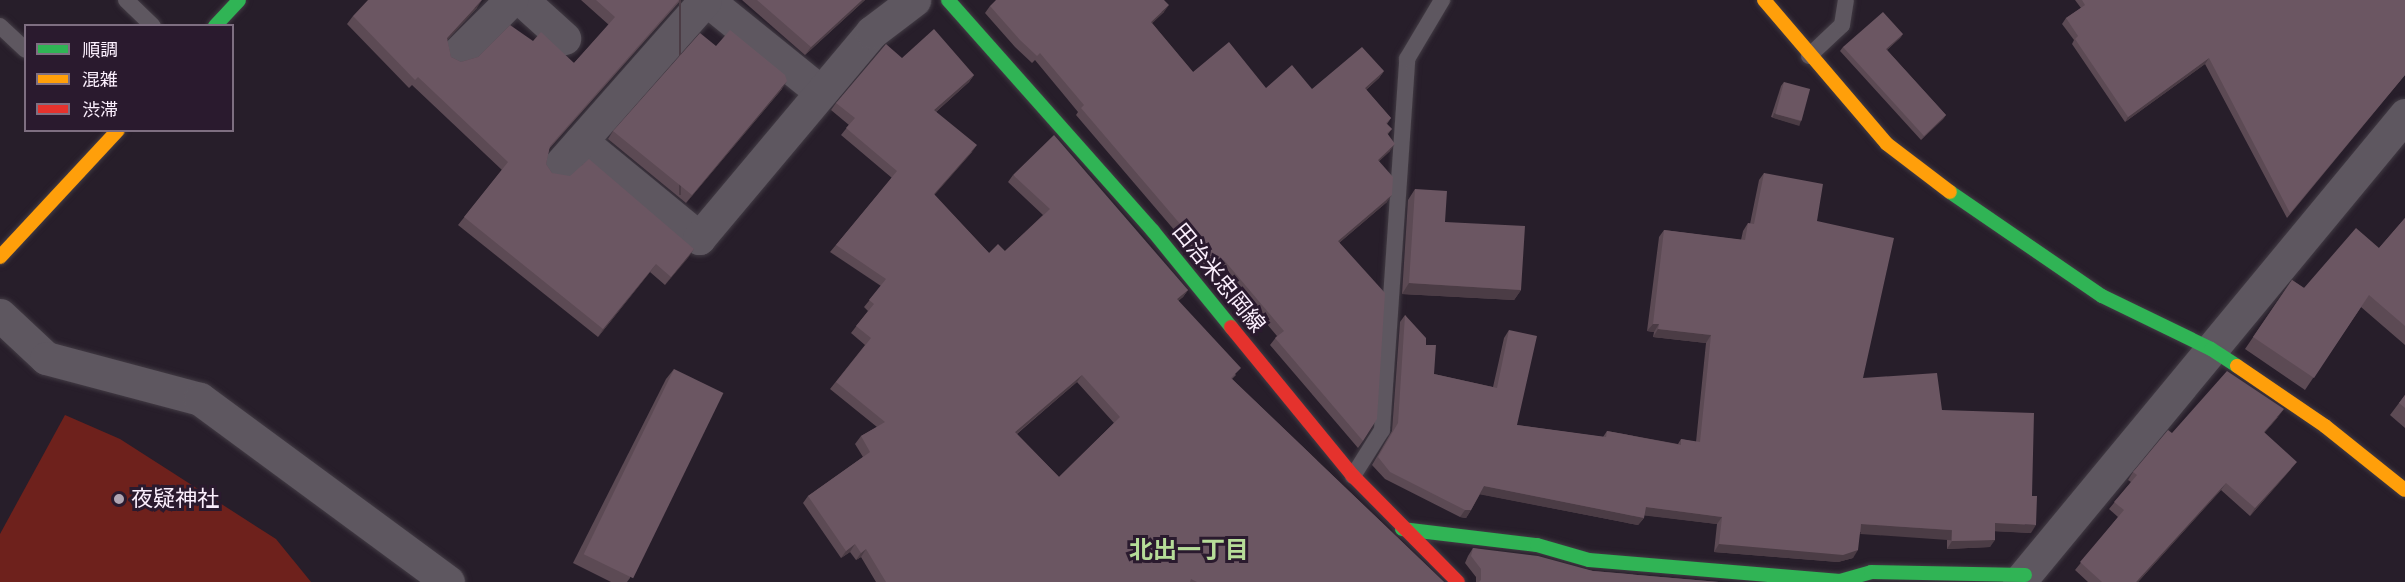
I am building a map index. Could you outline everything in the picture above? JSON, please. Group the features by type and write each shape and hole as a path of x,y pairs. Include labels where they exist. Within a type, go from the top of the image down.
{"street":[{"path":"217,24 238,0"},
{"path":"459,52 511,0"},
{"path":"522,0 564,38"},
{"path":"558,167 706,0 821,92"},
{"path":"581,141 699,238 872,32 915,0"},
{"name":"田治米忠岡線","path":"948,0 1153,231 1353,476 1402,529 1458,582"},
{"path":"1764,0 1809,56 1887,144 1989,221 2102,296 2211,349 2325,426 2405,490"},
{"path":"1402,529 1537,545 1589,560 1840,581 1871,572 2033,576 2211,349 2405,114"},
{"path":"0,257 115,132"},
{"path":"0,315 46,358 200,399 448,582"}],"lane":[{"path":"126,0 151,24"},
{"path":"1353,476 1382,430 1407,59 1442,0"},
{"path":"1809,56 1842,25 1846,0"},
{"path":"0,26 24,48"}],"shaded area":[{"name":"夜疑神社","path":"65,415 120,439 276,539 311,582 0,582 0,534"}],"building":[{"path":"368,0 482,0 447,38 451,57 461,62 478,57 510,25 533,41 541,32 574,63 615,17 596,0 679,0 550,146 546,164 552,173 570,176 589,159 694,249 671,277 656,264 603,329 464,217 508,162 418,77 415,80 353,16"},
{"path":"757,0 862,0 811,47"},
{"path":"996,0 1164,0 1169,5 1151,22 1193,72 1229,42 1266,88 1292,65 1312,89 1362,47 1384,71 1365,88 1391,118 1386,123 1392,129 1387,133 1395,144 1378,160 1393,177 1392,195 1338,241 1385,293 1377,419 1363,441 1275,338 1284,331 1224,260 1216,266 1081,108 1084,105 1040,53 1037,56 990,6"},
{"path":"2082,0 2405,0 2405,75 2290,213 2209,58 2128,117 2075,39 2078,36 2066,18 2085,5"},
{"path":"1883,12 1903,34 1886,49 1946,115 1924,136 1843,47"},
{"path":"934,29 974,75 934,110 977,145 934,194 989,253 998,244 1005,251 1050,209 1013,175 1054,135 1188,290 1177,299 1241,368 1231,378 1444,582 1197,582 1191,579 1190,582 886,582 866,549 861,553 855,544 846,551 808,496 870,452 861,436 885,422 836,382 871,338 856,326 874,304 869,300 886,279 836,245 897,171 846,128 855,118 836,103 886,44 902,58","holes":["1082,375 1120,417 1059,477 1015,432"]},
{"path":"730,30 785,75 787,81 692,195 613,131 700,33 716,46"},
{"path":"1784,82 1810,89 1802,121 1775,114"},
{"path":"1764,173 1823,184 1817,221 1894,238 1863,378 1937,373 1942,410 2034,413 2032,496 2037,496 2036,525 1995,523 1995,540 1952,541 1952,530 1861,524 1858,550 1843,555 1719,544 1722,517 1646,507 1644,518 1484,486 1471,510 1465,510 1390,472 1378,457 1398,423 1405,315 1426,338 1426,345 1436,345 1434,374 1497,388 1509,330 1537,336 1517,425 1606,437 1607,431 1681,445 1681,439 1700,442 1711,335 1658,329 1659,324 1653,324 1664,230 1745,240 1748,223 1754,224"},
{"path":"1415,189 1447,191 1445,222 1525,226 1521,290 1409,283"},
{"path":"2405,218 2405,326 2369,295 2314,378 2253,337 2292,280 2304,288 2356,228 2379,248"},
{"path":"674,369 723,393 633,578 584,554"},
{"path":"2227,371 2284,409 2264,432 2297,462 2255,508 2226,483 2136,582 2102,582 2080,562 2124,510 2114,502 2137,475 2133,472 2168,430 2172,433"},
{"path":"2405,395 2405,408 2399,403"},
{"path":"1473,548 1538,556 1593,571 1719,582 1479,582 1481,569 1471,556"}],"traffic: fast":[{"path":"217,24 239,0"},
{"path":"948,0 1153,231 1231,327"},
{"path":"1950,192 2102,296 2211,349 2237,366"},
{"path":"1402,529 1537,545 1589,560 1840,581 1871,572 2025,575"}],"traffic: slow":[{"path":"1764,0 1887,144 1950,192"},
{"path":"0,257 116,132"},
{"path":"2237,366 2325,426 2405,490"}],"traffic: jam":[{"path":"1231,327 1353,476 1458,582"}],"place":[{"name":"夜疑神社","path":"119,499"}],"district":[{"name":"北出一丁目","path":"1189,550"}]}
